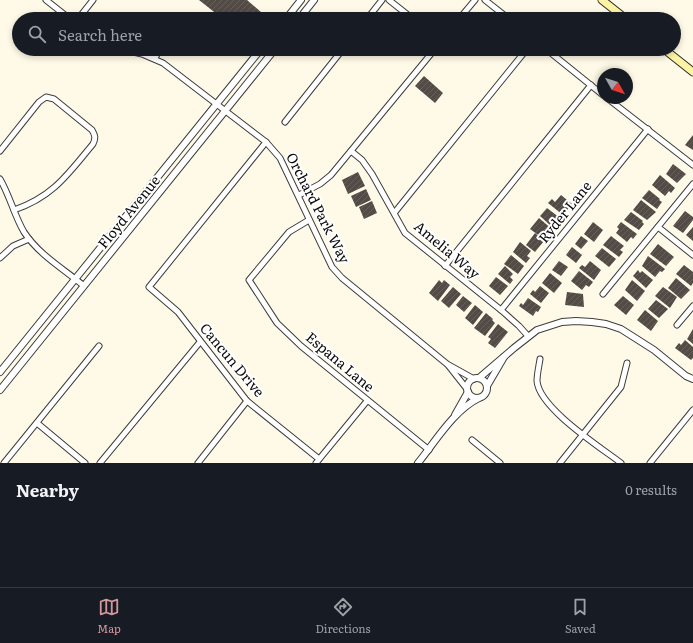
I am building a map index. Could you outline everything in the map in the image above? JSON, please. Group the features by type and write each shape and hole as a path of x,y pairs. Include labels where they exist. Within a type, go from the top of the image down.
{"main road":[{"path":"602,0 617,12"},
{"path":"673,56 693,72"}],"street":[{"path":"46,0 61,12"},
{"path":"84,12 93,0"},
{"path":"292,12 301,0"},
{"path":"305,12 314,0"},
{"path":"373,12 382,0"},
{"path":"389,0 404,12"},
{"path":"465,12 475,0"},
{"path":"485,0 500,12"},
{"name":"Orchard Park Way","path":"148,56 155,58 171,68 266,142 280,158 299,195 309,220 332,267 342,278 447,364 476,379"},
{"name":"Floyd Avenue","path":"0,372 255,56"},
{"name":"Floyd Avenue","path":"0,390 269,56"},
{"path":"285,122 337,56"},
{"path":"299,195 320,184 331,175 429,56"},
{"path":"394,212 521,56"},
{"path":"555,56 597,90"},
{"path":"445,266 591,85"},
{"path":"0,151 39,102 46,98 54,99 92,130 95,136 93,144 63,181 35,202 14,210"},
{"path":"616,104 693,165"},
{"name":"Ryder Lane","path":"501,310 648,129"},
{"name":"Cancun Drive","path":"266,142 149,287 178,312 247,400 317,461"},
{"name":"Amelia Way","path":"351,151 362,160 372,174 405,233 501,310 528,336"},
{"path":"0,179 9,196 19,222 29,239 45,256 84,286"},
{"path":"603,294 693,184"},
{"name":"Espana Lane","path":"309,220 289,232 249,280 277,323 301,346 428,450"},
{"path":"658,227 693,255"},
{"path":"0,258 13,246 29,239"},
{"path":"677,325 693,306"},
{"path":"454,418 467,390 469,382 476,379 528,336 550,325 562,322 592,322 606,324 621,329 638,339 686,376 693,384"},
{"path":"100,463 200,342"},
{"path":"4,463 99,346"},
{"path":"418,463 454,418 468,405 485,395 487,386 504,357"},
{"path":"540,359 537,381 545,399 557,413 621,463"},
{"path":"560,463 621,387 627,363"},
{"name":"Orchard Park Way","path":"447,364 467,390"},
{"path":"686,376 693,379"},
{"path":"476,379 484,381 487,386"},
{"path":"467,390 472,397 479,398"},
{"path":"198,463 247,400"},
{"path":"317,461 367,401"},
{"path":"650,463 693,410"},
{"path":"687,419 693,415"},
{"path":"37,423 85,463"},
{"path":"472,440 500,463"}],"building":[{"path":"199,0 247,0 261,12 214,12"},
{"path":"424,76 443,93 435,103 415,86"},
{"path":"693,135 693,150 685,145"},
{"path":"673,164 686,174 677,183 666,174"},
{"path":"358,172 365,186 348,194 342,180"},
{"path":"660,175 675,188 671,193 669,191 665,196 652,185"},
{"path":"366,189 371,200 356,207 351,196"},
{"path":"649,190 662,202 657,209 642,198"},
{"path":"561,195 572,204 563,215 548,203 552,199 555,202"},
{"path":"641,200 656,212 647,220 633,210"},
{"path":"372,201 377,213 364,219 359,207"},
{"path":"547,208 560,218 555,225 553,223 551,226 540,216"},
{"path":"685,211 693,217 693,220 683,233 673,226"},
{"path":"631,212 643,221 642,222 644,224 639,230 624,220"},
{"path":"539,218 553,230 545,240 530,229"},
{"path":"593,222 603,230 594,242 584,234"},
{"path":"621,222 637,234 633,239 631,237 627,242 616,233 619,229 617,227"},
{"path":"693,227 693,241 686,235"},
{"path":"535,233 544,241 535,252 526,245"},
{"path":"581,236 588,241 581,249 575,244"},
{"path":"611,236 624,246 620,250 623,252 619,257 603,245"},
{"path":"520,242 531,251 527,256 530,258 526,263 513,252"},
{"path":"658,244 674,257 666,266 650,254"},
{"path":"572,247 582,255 576,263 566,255"},
{"path":"602,248 616,259 609,267 595,256"},
{"path":"511,255 524,266 518,274 504,264"},
{"path":"648,256 665,269 662,272 660,271 655,277 642,266"},
{"path":"559,261 568,267 561,276 552,270"},
{"path":"590,261 601,270 594,280 579,268 582,265 585,267"},
{"path":"684,265 693,272 693,283 691,286 676,274"},
{"path":"505,266 513,274 510,277 513,280 510,284 498,274"},
{"path":"638,270 640,273 642,271 653,280 646,288 633,276"},
{"path":"579,271 593,282 589,287 586,285 582,290 571,281"},
{"path":"550,273 562,283 554,293 542,283"},
{"path":"496,277 508,286 500,295 489,286"},
{"path":"676,278 690,290 681,299 668,288"},
{"path":"439,280 442,283 444,280 450,285 438,301 429,293"},
{"path":"632,280 645,291 637,301 625,290"},
{"path":"540,286 549,293 541,303 530,294 533,290 535,292"},
{"path":"453,287 461,294 449,308 441,301"},
{"path":"663,287 677,297 670,308 655,296"},
{"path":"567,292 583,294 584,307 565,305"},
{"path":"463,296 472,303 464,312 456,305"},
{"path":"623,296 634,305 626,315 614,305"},
{"path":"528,298 541,307 533,316 519,306 521,303 523,305"},
{"path":"656,300 668,309 659,318 648,309"},
{"path":"475,305 483,312 473,325 465,318"},
{"path":"645,310 658,321 651,331 637,320"},
{"path":"486,313 495,323 485,336 474,328"},
{"path":"498,324 508,332 495,348 488,343 491,339 488,337"},
{"path":"693,329 693,344 687,339"},
{"path":"685,340 693,347 693,358 691,360 675,348 679,343 681,345"}]}
